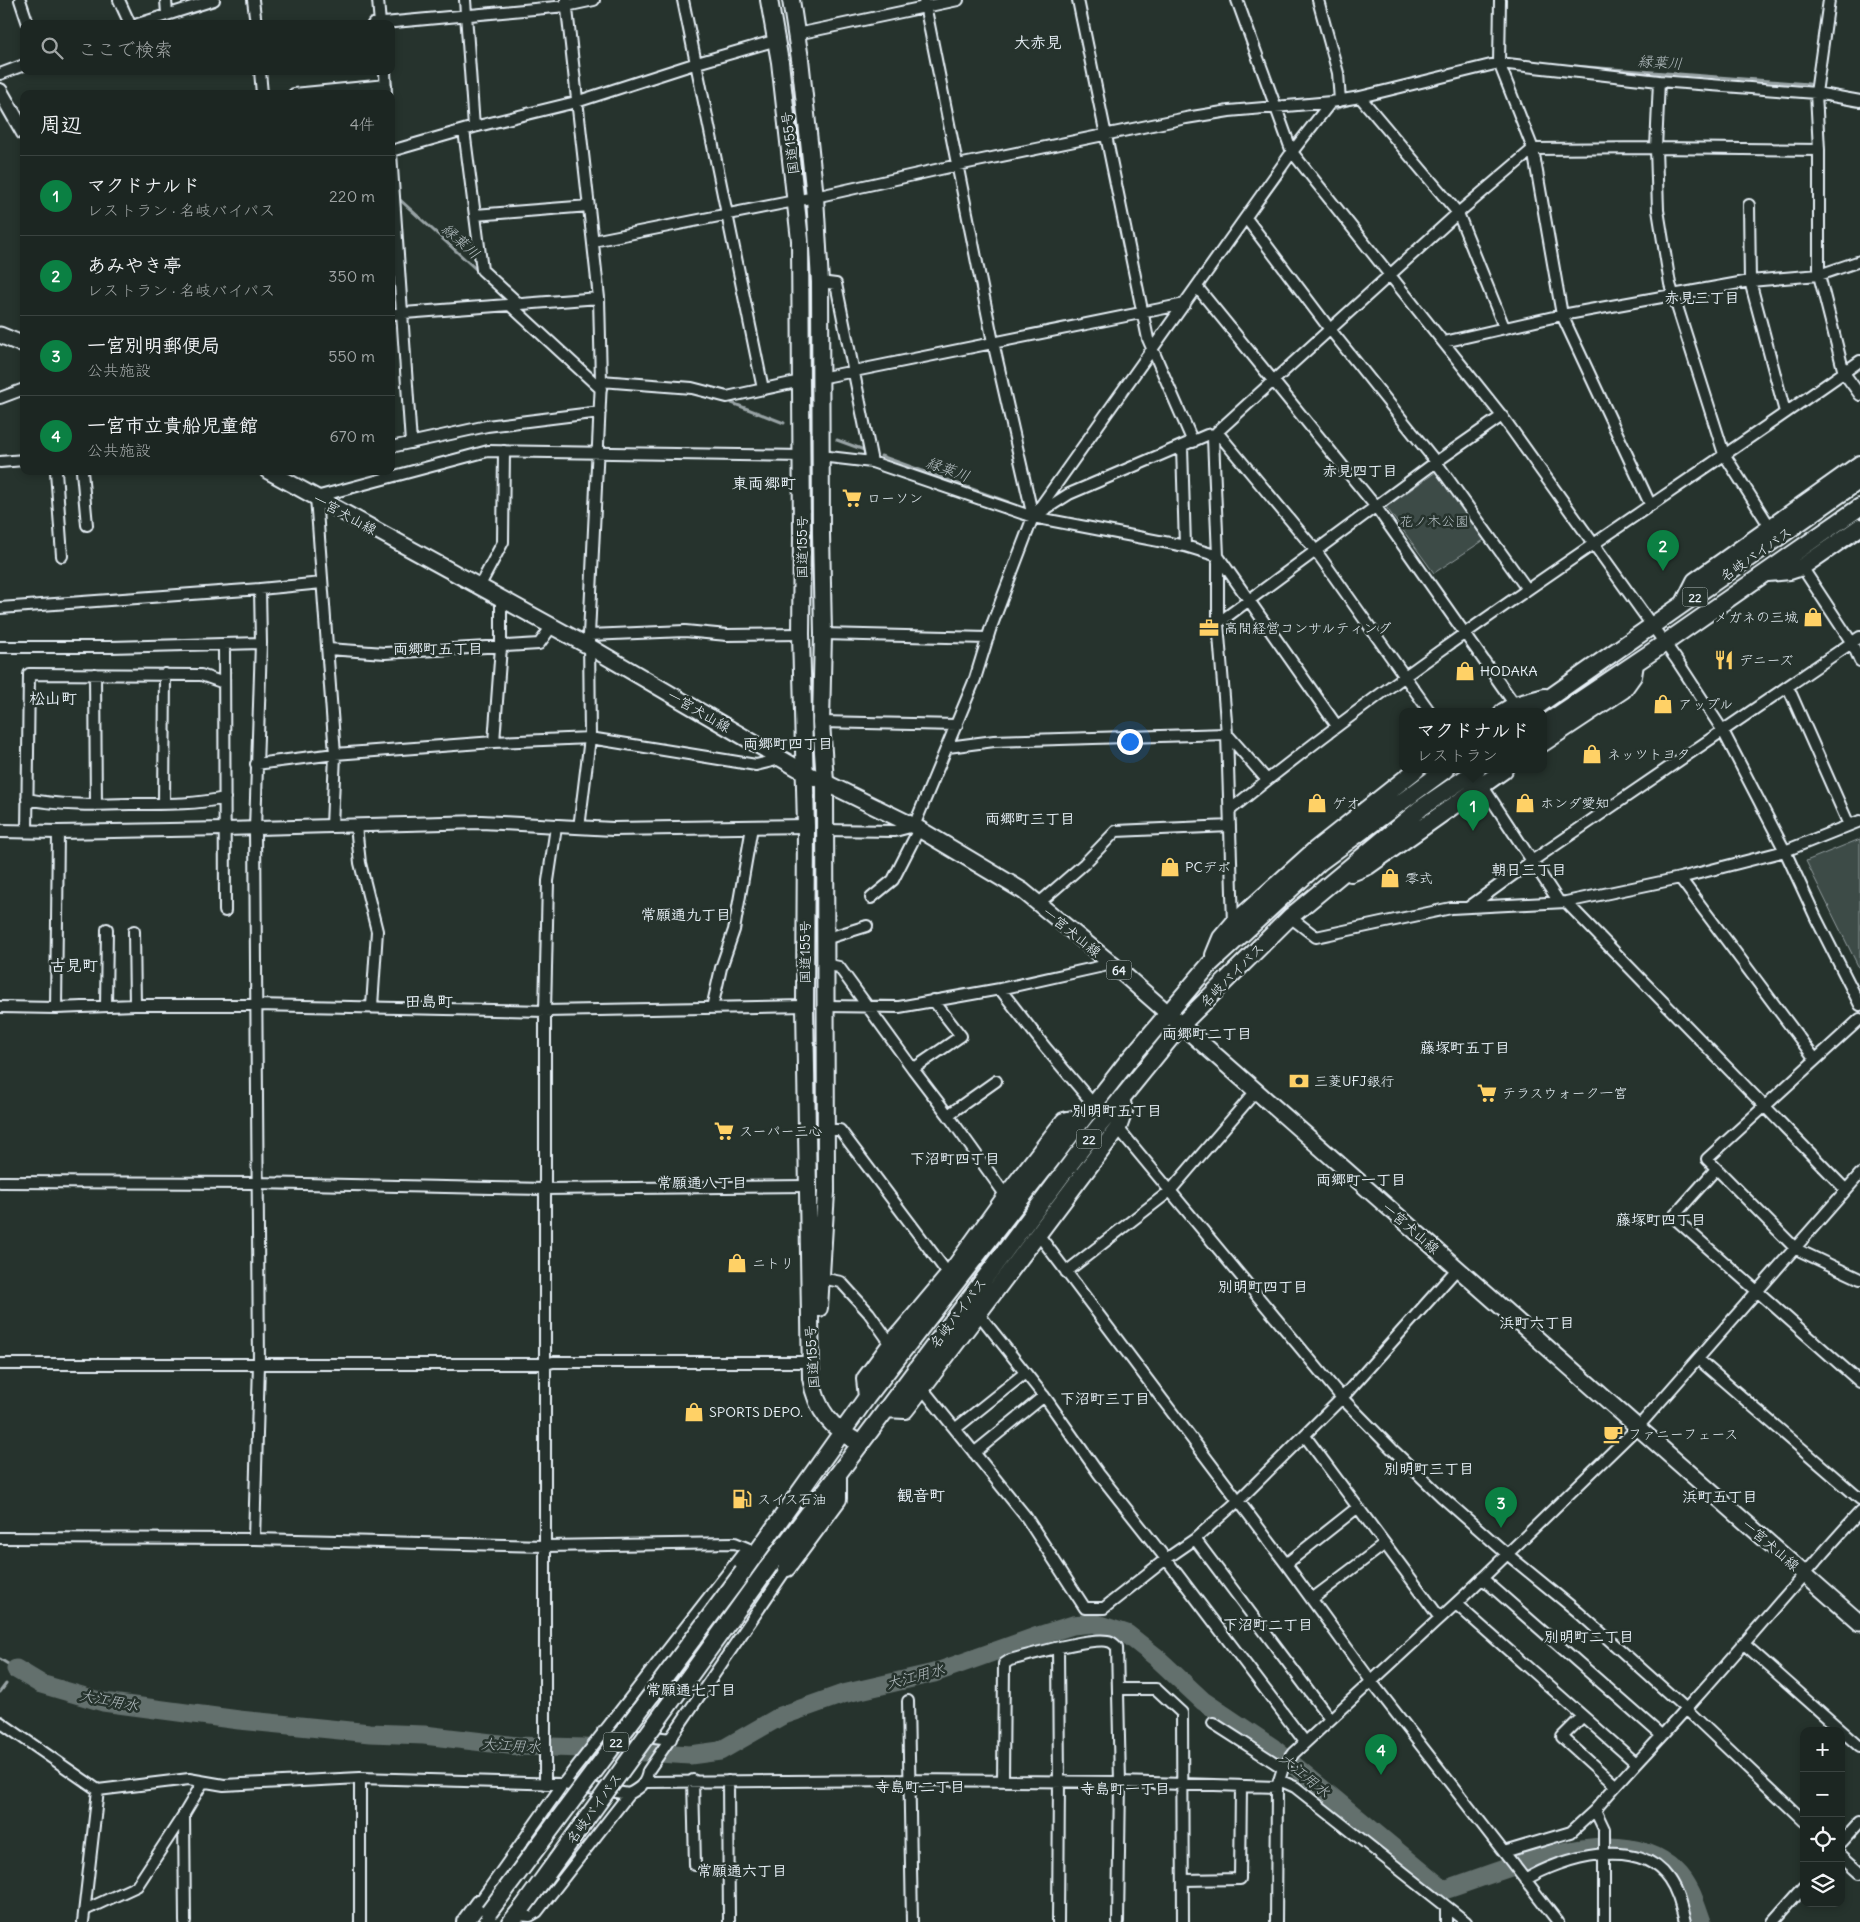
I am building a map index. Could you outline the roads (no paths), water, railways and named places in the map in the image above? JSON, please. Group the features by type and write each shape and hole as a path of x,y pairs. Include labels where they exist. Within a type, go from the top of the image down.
{"highway":[{"name":"国道155号","path":"769,0 777,40 800,240 801,634 806,826 805,1006 810,1362 813,1392 819,1406 828,1420 861,1444"},
{"name":"国道155号","path":"791,0 797,34 815,197 820,282 823,634 821,722 825,782 826,1192 815,1376 817,1388 823,1401 843,1430"},
{"name":"22","path":"1683,605 1695,581 1860,464"},
{"name":"名岐バイパス","path":"1535,708 1860,480"},
{"name":"名岐バイパス","path":"1547,722 1635,664 1860,507"},
{"path":"1817,555 1834,525"},
{"name":"22","path":"1764,574 1790,571 1802,566 1860,527"},
{"path":"1547,740 1623,690 1633,676 1635,664"},
{"name":"22","path":"1509,708 1555,694"},
{"name":"22","path":"1210,964 1221,938 1233,924 1315,850 1412,773"},
{"path":"1420,788 1424,773"},
{"name":"名岐バイパス","path":"483,1912 743,1572 867,1397 1090,1110 1168,1013 1210,964 1320,862 1441,773"},
{"name":"22","path":"1479,778 1495,773"},
{"name":"名岐バイパス","path":"522,1914 766,1570 1095,1130 1181,1025 1290,917 1334,880 1421,808 1479,778"},
{"name":"22","path":"886,1409 905,1410 922,1388 1118,1128 1124,1111 1121,1098"},
{"name":"22","path":"867,1397 865,1379 891,1344 949,1275 1006,1196 1064,1121 1090,1110"},
{"path":"788,1568 838,1499 838,1474"},
{"path":"747,1548 765,1540"},
{"name":"22","path":"465,1922 483,1912"}],"main road":[{"path":"0,91 6,112 20,128"},
{"path":"0,335 20,343"},
{"name":"一宮犬山線","path":"276,475 552,626 590,641 781,759 917,827 1023,892 1112,964 1860,1623"}],"street":[{"path":"20,0 27,20"},
{"path":"119,0 128,20"},
{"path":"166,0 167,14"},
{"path":"150,20 214,0"},
{"path":"253,0 256,20"},
{"path":"378,0 378,20"},
{"path":"465,0 469,129 475,215 482,270 515,305 601,385 692,388 727,397 801,381"},
{"path":"395,22 466,16 594,0"},
{"path":"683,0 763,390"},
{"path":"797,34 924,3 958,0"},
{"path":"1078,0 1148,339 1193,442"},
{"path":"1237,0 1292,152 1502,416 1665,643 1723,731 1785,851 1860,1005"},
{"path":"872,898 893,880 917,827 975,680 988,638 1033,518 1292,152 1335,101 1338,73 1318,0"},
{"path":"1500,0 1499,63 1533,149 1562,315 1650,504"},
{"path":"1829,0 1816,93 1819,150 1818,274 1844,373 1860,395"},
{"path":"566,3 599,298 601,385 590,641 590,738 579,828"},
{"path":"924,3 993,342 1033,518"},
{"path":"395,151 469,129 576,102 697,63 777,40"},
{"path":"593,241 1230,111 1276,108 1360,97 1499,63 1659,80 1816,93 1860,101"},
{"path":"0,74 20,66"},
{"path":"260,75 262,90"},
{"path":"385,75 386,90"},
{"path":"1659,80 1656,148 1658,210 1670,284 1724,454 1770,527"},
{"path":"1360,97 1458,213 1504,327"},
{"path":"1233,924 1227,734 1218,623 1218,556 1213,438 1216,433 1329,328 1533,149 1819,150"},
{"path":"1749,205 1750,281 1785,412"},
{"path":"475,215 589,206"},
{"path":"1246,218 1329,328 1436,462 1527,589"},
{"path":"395,257 403,314 411,443"},
{"path":"1444,342 1562,315 1750,281 1818,274 1860,262"},
{"path":"820,282 836,284 872,462"},
{"path":"1197,287 1274,379 1376,507 1464,634 1509,708"},
{"path":"395,314 599,298"},
{"path":"820,378 1185,304"},
{"path":"1230,810 1337,726 1527,589 1860,361"},
{"path":"0,398 20,390"},
{"path":"395,446 487,426 600,412"},
{"path":"1218,623 1436,462 1502,416"},
{"path":"1033,518 1069,494 1216,433"},
{"path":"1216,433 1316,551 1427,708"},
{"path":"1182,447 1185,546"},
{"path":"332,826 335,754 316,497 488,451 598,451 802,456"},
{"path":"479,587 503,542 504,451"},
{"path":"820,456 872,462 1033,518 1185,546 1218,556 1250,599 1337,726"},
{"path":"0,462 20,460"},
{"path":"56,475 62,556"},
{"path":"82,475 87,525"},
{"path":"1802,566 1856,640 1860,661"},
{"path":"0,608 322,583"},
{"path":"254,1539 258,1364 255,829 261,643 260,589"},
{"path":"494,742 501,647 502,599"},
{"path":"328,649 385,653 539,644 552,626"},
{"path":"590,641 685,631 727,635 801,634"},
{"path":"823,634 988,638"},
{"path":"1469,907 1532,861 1856,640"},
{"path":"0,647 110,647 261,643"},
{"path":"224,644 225,912"},
{"path":"27,832 29,674 201,675 224,683"},
{"path":"95,674 96,805"},
{"path":"164,804 165,674"},
{"path":"1788,687 1849,825"},
{"path":"821,722 956,725"},
{"path":"948,747 994,741 1227,734"},
{"path":"1227,734 1267,780"},
{"path":"256,764 335,754 494,742 590,738 756,766 781,759"},
{"path":"1479,778 1532,861 1562,902 1846,1190"},
{"path":"27,799 50,804 96,805 200,803 225,798"},
{"path":"1290,917 1316,937 1451,908 1562,902 1680,878 1785,851 1860,821"},
{"path":"0,831 255,829 481,822 579,828 806,826"},
{"path":"356,826 360,863 377,931 372,1006"},
{"path":"545,1784 545,1010 548,881 556,826"},
{"path":"1038,904 1084,864 1116,831 1230,826"},
{"path":"712,1008 721,968 734,930 752,827"},
{"path":"824,830 895,831 917,827"},
{"path":"56,1008 58,832"},
{"path":"1680,878 1815,1059"},
{"path":"825,939 867,926"},
{"path":"106,1006 107,929"},
{"path":"134,931 135,1005"},
{"path":"825,964 839,967 1006,1196"},
{"path":"826,1006 899,1007 1000,989 1112,964"},
{"path":"1000,989 1090,1110"},
{"path":"913,1069 960,1036 933,1000"},
{"path":"0,1007 256,1005 545,1010 805,1006"},
{"path":"1860,1019 1707,1159 1796,1249 1860,1279"},
{"path":"948,1115 996,1081"},
{"path":"1066,1272 1170,1191 1256,1091"},
{"path":"1118,1128 1342,1398 1441,1496 1507,1554 1578,1612 1686,1709 1801,1817"},
{"path":"826,1130 840,1130 949,1275"},
{"path":"1716,1169 1673,1217 1860,1382"},
{"path":"1276,1922 1278,1784 1284,1767 1292,1755 1456,1604 1638,1427 1860,1174"},
{"path":"0,1182 256,1183 544,1189 808,1186"},
{"path":"1038,1234 1286,1564 1371,1681 1558,1922"},
{"path":"922,1388 1026,1518 1085,1608 1104,1608 1166,1559 1195,1539 1238,1501 1342,1398 1457,1268"},
{"path":"821,1278 841,1282 869,1313 891,1344"},
{"path":"978,1313 1044,1396 1099,1474 1305,1742"},
{"path":"1698,1358 1860,1499"},
{"path":"0,1364 810,1362"},
{"path":"955,1429 1025,1372"},
{"path":"974,1453 1044,1396"},
{"path":"1305,1436 1440,1618"},
{"path":"1286,1564 1358,1507"},
{"path":"1507,1856 1570,1832 1595,1810 1686,1709 1803,1573 1860,1512"},
{"path":"0,1538 254,1539 545,1546 735,1544 747,1548 563,1784 483,1912"},
{"path":"1195,1539 1330,1719"},
{"path":"1312,1599 1385,1544"},
{"path":"541,1922 522,1914 629,1794 639,1789 646,1782 648,1771 788,1568"},
{"path":"1482,1578 1661,1735"},
{"path":"1456,1604 1636,1763"},
{"path":"1003,1782 1004,1664 1010,1660 1058,1648 1101,1640 1111,1642 1117,1647 1119,1689 1118,1922"},
{"path":"1743,1643 1860,1747"},
{"path":"1058,1648 1058,1922"},
{"path":"1119,1689 1156,1689 1182,1713 1184,1786 1183,1922"},
{"path":"908,1701 912,1922"},
{"path":"1583,1716 1562,1738 1616,1785"},
{"path":"0,1722 98,1790 189,1779 224,1784 360,1778 563,1784 629,1794"},
{"path":"1213,1723 1284,1767"},
{"path":"603,1731 668,1742"},
{"path":"360,1778 360,1922"},
{"path":"646,1782 693,1780 910,1780 1120,1782 1184,1786 1278,1784 1295,1786 1466,1922"},
{"path":"693,1780 695,1865"},
{"path":"728,1781 729,1922"},
{"path":"85,1910 137,1886 203,1782"},
{"path":"1184,1880 1240,1879 1241,1786"},
{"path":"84,1922 98,1790"},
{"path":"1595,1810 1604,1829 1604,1922"},
{"path":"184,1814 185,1922"},
{"path":"1845,1839 1860,1822"},
{"path":"1524,1878 1542,1870 1604,1853 1622,1853 1639,1857 1656,1866 1669,1878 1679,1898 1685,1922"},
{"path":"1845,1859 1860,1872"},
{"path":"1773,1922 1800,1892"},
{"path":"1446,1908 1446,1922"}],"waterway":[{"name":"縁葉川","path":"1561,65 1809,84"},
{"name":"縁葉川","path":"1375,98 1384,96"},
{"name":"縁葉川","path":"1304,145 1331,110 1351,104"},
{"name":"縁葉川","path":"1254,214 1286,171"},
{"name":"縁葉川","path":"398,198 479,272"},
{"name":"縁葉川","path":"732,403 784,423"},
{"name":"縁葉川","path":"837,440 867,451"},
{"name":"縁葉川","path":"881,456 1008,502"},
{"name":"大江用水","path":"16,1669 41,1684 103,1702 239,1720 370,1733 424,1735 517,1746 690,1755 720,1751 781,1716 843,1694 934,1673 1073,1625 1094,1623 1127,1634 1156,1657 1203,1701 1273,1748 1444,1890 1562,1852 1594,1848 1625,1848 1652,1855 1676,1871 1689,1888 1702,1922"},
{"path":"0,1659 16,1669 11,1676"},
{"name":"大江用水","path":"0,1692 6,1684"}],"place":[{"name":"ローソン","path":"852,498"},
{"name":"あみやき亭","path":"1663,571"},
{"name":"メガネの三城","path":"1813,617"},
{"name":"高間経営コンサルティング","path":"1209,628"},
{"name":"デニーズ","path":"1724,660"},
{"name":"HODAKA","path":"1465,671"},
{"name":"アップル","path":"1663,704"},
{"name":"ネッツトヨタ","path":"1592,754"},
{"name":"ゲオ","path":"1317,803"},
{"name":"ホンダ愛知","path":"1525,803"},
{"name":"マクドナルド","path":"1473,831"},
{"name":"PCデポ","path":"1170,867"},
{"name":"零式","path":"1390,878"},
{"name":"三菱UFJ銀行","path":"1299,1081"},
{"name":"テラスウォーク一宮","path":"1487,1093"},
{"name":"スーパー三心","path":"724,1131"},
{"name":"ニトリ","path":"737,1263"},
{"name":"SPORTS DEPO.","path":"694,1412"},
{"name":"ファニーフェース","path":"1613,1434"},
{"name":"スイス石油","path":"742,1499"},
{"name":"一宮別明郵便局","path":"1501,1528"},
{"name":"一宮市立貴船児童館","path":"1381,1775"}],"district":[{"name":"大赤見","path":"1038,42"},
{"name":"赤見三丁目","path":"1702,297"},
{"name":"赤見四丁目","path":"1360,470"},
{"name":"東両郷町","path":"764,483"},
{"name":"両郷町五丁目","path":"438,648"},
{"name":"松山町","path":"53,698"},
{"name":"両郷町四丁目","path":"788,743"},
{"name":"両郷町三丁目","path":"1030,818"},
{"name":"朝日三丁目","path":"1529,869"},
{"name":"常願通九丁目","path":"686,914"},
{"name":"古見町","path":"74,965"},
{"name":"田島町","path":"429,1001"},
{"name":"両郷町二丁目","path":"1207,1033"},
{"name":"藤塚町五丁目","path":"1465,1047"},
{"name":"別明町五丁目","path":"1117,1110"},
{"name":"下沼町四丁目","path":"955,1158"},
{"name":"両郷町一丁目","path":"1361,1179"},
{"name":"常願通八丁目","path":"702,1182"},
{"name":"藤塚町四丁目","path":"1661,1219"},
{"name":"別明町四丁目","path":"1263,1286"},
{"name":"浜町六丁目","path":"1537,1322"},
{"name":"下沼町三丁目","path":"1105,1398"},
{"name":"別明町三丁目","path":"1429,1468"},
{"name":"観音町","path":"921,1495"},
{"name":"浜町五丁目","path":"1720,1496"},
{"name":"下沼町二丁目","path":"1268,1624"},
{"name":"別明町二丁目","path":"1589,1636"},
{"name":"常願通七丁目","path":"691,1689"},
{"name":"寺島町二丁目","path":"920,1786"},
{"name":"寺島町一丁目","path":"1125,1788"},
{"name":"常願通六丁目","path":"742,1870"}],"park label":[{"name":"花ノ木公園","path":"1434,521"}]}
